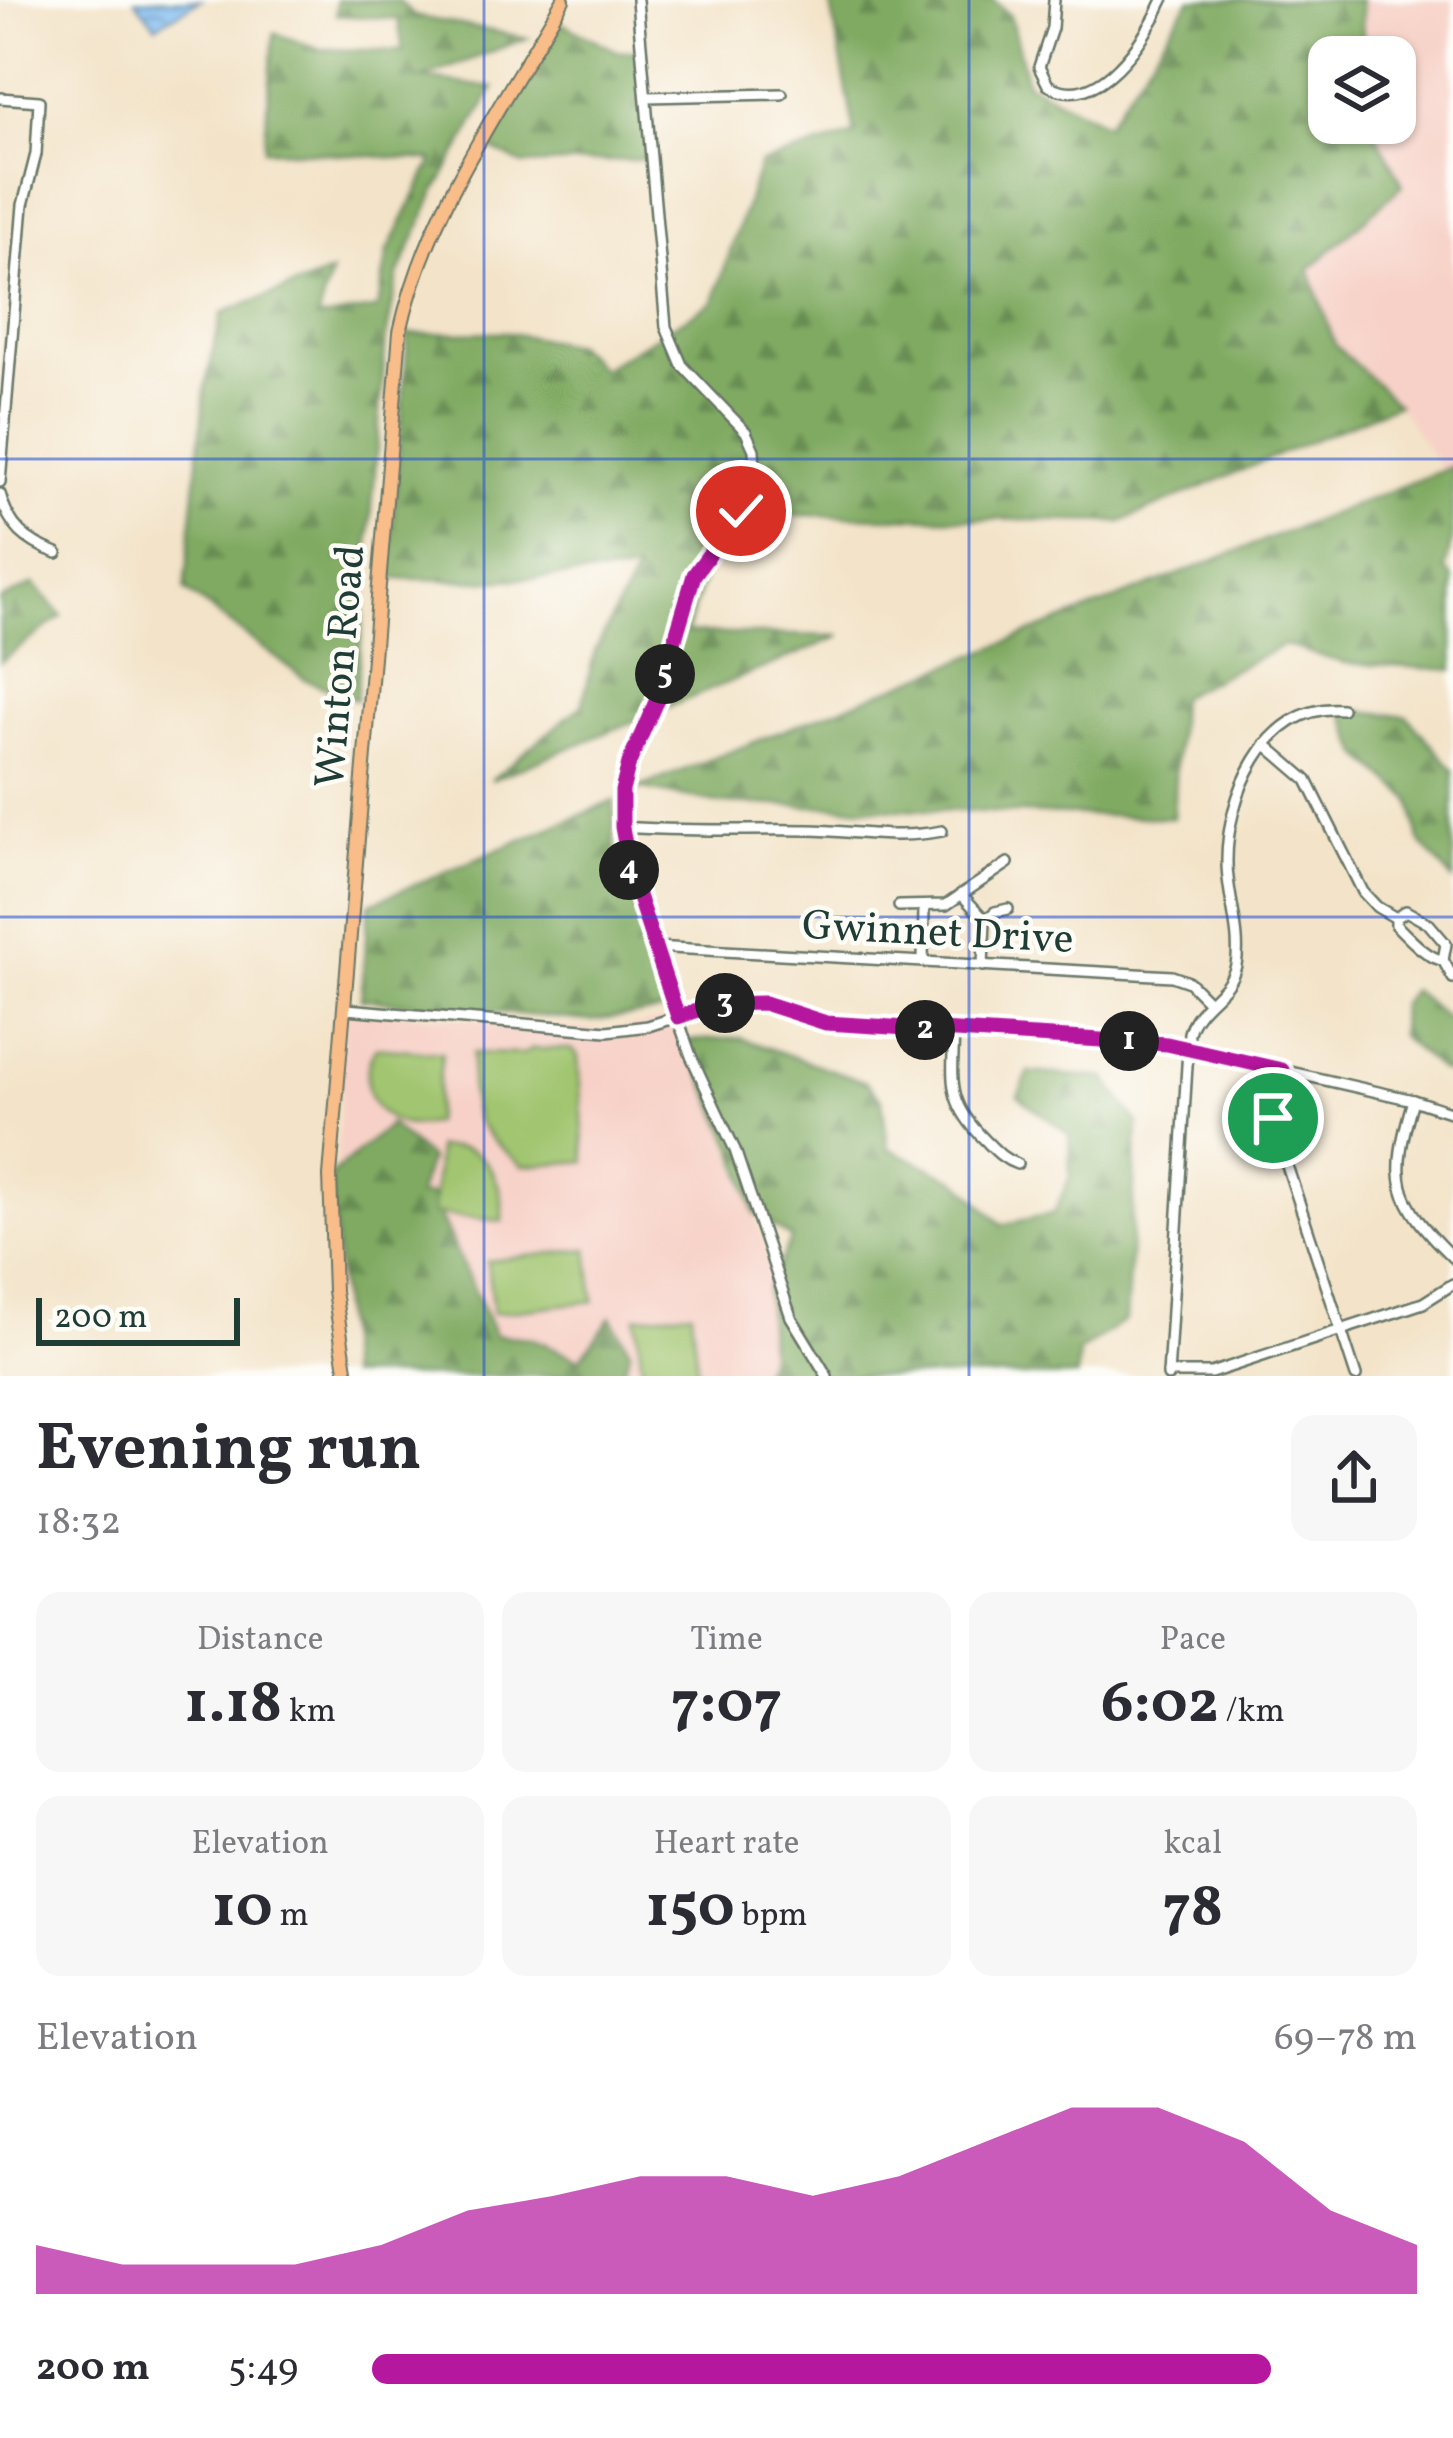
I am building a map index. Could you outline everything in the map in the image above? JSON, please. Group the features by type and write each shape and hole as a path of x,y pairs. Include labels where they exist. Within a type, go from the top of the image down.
{"main road":[{"name":"Winton Road","path":"347,1376 329,1216 332,1137 390,429 406,304 443,206 562,0"}],"street":[{"path":"638,0 665,328 682,365 746,432 754,450 755,470 747,500 688,590 658,697 624,778 622,827 638,905 691,1057 735,1150 791,1317 827,1376"},
{"path":"1054,0 1052,28 1039,68 1048,85 1070,93 1081,92 1109,75 1130,54 1163,0"},
{"path":"647,97 782,94"},
{"path":"0,98 39,100 36,154 23,205 0,482"},
{"path":"0,494 13,525 30,543 57,553"},
{"path":"1342,710 1306,715 1265,744 1250,768 1228,839 1236,964 1229,982 1192,1020 1187,1049 1168,1375 1210,1373 1432,1299 1453,1283"},
{"path":"1265,744 1307,780 1363,892 1396,918"},
{"path":"622,827 661,832 808,830 893,836 941,831"},
{"path":"899,906 946,905 1008,863"},
{"path":"961,894 985,920 983,965"},
{"path":"923,962 924,907"},
{"path":"985,920 1008,909"},
{"path":"1396,918 1406,911 1430,924 1446,944 1443,960 1453,978"},
{"path":"1396,918 1396,925 1427,956 1443,960"},
{"name":"Gwinnet Drive","path":"654,947 1178,977 1208,1001"},
{"path":"346,1009 607,1030 649,1026 717,1004 764,1003 826,1023 1187,1049 1453,1113"},
{"path":"954,1032 952,1081 958,1108 1004,1159 1017,1164"},
{"path":"1282,1070 1274,1126 1356,1376"},
{"path":"1413,1100 1399,1150 1402,1194 1420,1227 1453,1258"}],"shaded area":[{"path":"1361,0 1453,0 1453,486 1390,394 1335,345 1309,270 1403,185 1381,144 1416,144 1416,36 1363,36"},
{"path":"346,1009 607,1031 678,1017 777,1280 827,1376 347,1376 331,1252"}],"green space":[{"path":"336,0 398,0 414,16 527,38 423,78 494,88 434,194 398,276 386,338 356,700 306,680 185,590 205,388 222,313 331,273 317,319 378,308 388,251 433,160 264,149 274,33 320,49 403,51 398,19 336,15"},
{"path":"830,0 993,0 1010,15 1027,83 1106,124 1190,0 1361,0 1363,36 1308,36 1308,144 1381,144 1403,185 1309,270 1335,345 1397,404 1121,522 752,514 707,570 686,633 841,636 491,780 582,705 595,651 636,572 484,581 389,578 408,334 503,332 576,345 601,369 713,302 760,164 855,134"},
{"path":"562,23 619,52 642,50 651,159 523,165 490,148"},
{"path":"1453,466 1453,536 1445,569 1453,578 1453,670 1344,663 1284,645 1179,697 1173,818 718,803 638,788"},
{"path":"34,584 62,616 0,662 0,600"},
{"path":"1342,709 1407,716 1453,770 1453,880 1419,841 1411,800 1360,755"},
{"path":"614,801 614,845 664,988 665,1011 591,1021 361,999 369,904"},
{"path":"1412,990 1453,1023 1453,1074 1441,1071 1400,1036 1401,1004"},
{"path":"740,1038 866,1082 882,1100 888,1148 960,1182 1002,1225 1054,1213 1070,1177 1069,1134 1018,1096 1029,1072 1105,1078 1138,1123 1126,1320 1079,1352 1077,1376 759,1376 769,1356 767,1289 791,1238 755,1213 735,1150 686,1041"},
{"path":"376,1047 442,1053 434,1122 400,1123 376,1107 367,1079"},
{"path":"533,1049 572,1049 578,1056 585,1161 523,1166 477,1119 471,1093 473,1053 523,1054"},
{"path":"390,1124 429,1159 418,1195 430,1195 495,1335 531,1338 580,1359 611,1317 630,1350 622,1376 347,1376 330,1176"},
{"path":"437,1147 468,1150 485,1162 500,1190 503,1221 433,1214"},
{"path":"588,1249 594,1301 493,1313 487,1261"},
{"path":"691,1311 698,1376 643,1376 636,1317"}],"water":[{"path":"135,0 200,0 156,26"}],"route":[{"path":"741,511 694,575 658,697 622,791 622,827 638,905 678,1017 717,1004 748,1002 826,1023 1167,1044 1282,1070 1273,1118"}]}
